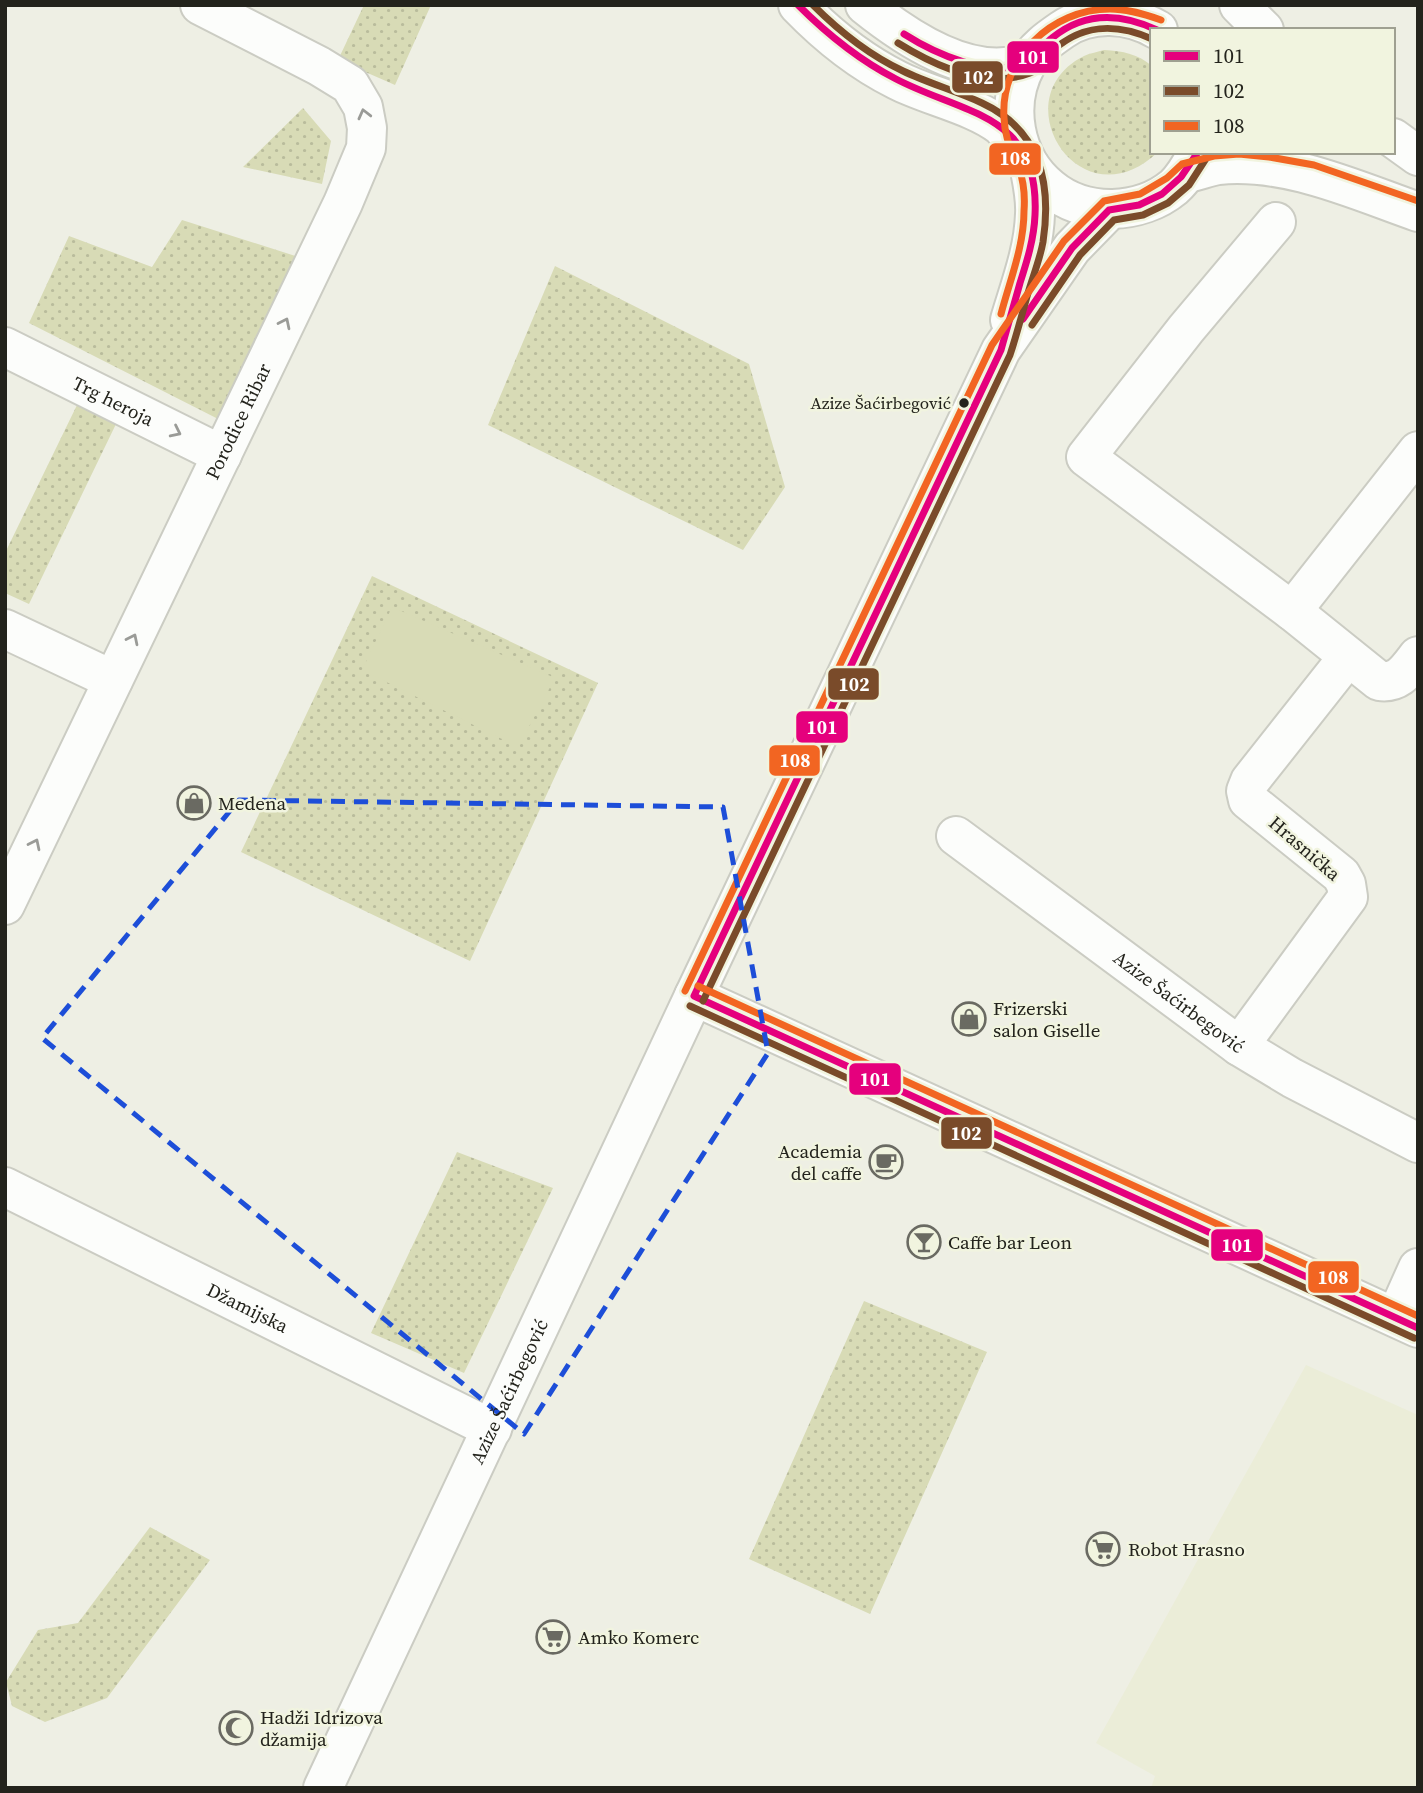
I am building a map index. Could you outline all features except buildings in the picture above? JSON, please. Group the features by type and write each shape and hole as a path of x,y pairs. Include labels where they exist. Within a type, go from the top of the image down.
{"street":[{"name":"Porodice Ribar","path":"5,905 343,203 366,148 367,128 363,107 350,85 319,66 200,5"},
{"path":"798,5 822,29 856,56 897,80 979,113 1001,127 1050,189 1078,204 1109,210 1144,204 1174,186 1192,163 1215,166 1238,164 1311,175 1418,212"},
{"path":"864,5 914,41 941,54 975,65 1004,68 1038,36 1090,18 1133,16"},
{"name":"Azize Šaćirbegović","path":"323,1788 694,996 1001,350 1032,242 1034,189 1014,115 1017,89 1038,36"},
{"path":"1329,154 1418,212"},
{"name":"Azize Šaćirbegović","path":"1001,350 1072,248 1109,210"},
{"path":"1276,222 1186,329 1086,457 1292,611 1379,681 1389,682 1402,676 1418,656"},
{"name":"Trg heroja","path":"5,348 222,454"},
{"path":"1292,611 1418,451"},
{"path":"5,629 113,680"},
{"name":"Hrasnička","path":"1239,1046 1348,897 1341,875 1248,800 1246,791 1250,781 1348,657"},
{"name":"Azize Šaćirbegović","path":"956,836 1239,1046 1292,1078 1418,1143"},
{"path":"694,996 1407,1323 1418,1268"},
{"name":"Džamijska","path":"5,1188 492,1429"}],"highlighted area":[{"path":"239,800 723,807 768,1053 524,1434 42,1038"}],"shaded area":[{"path":"1306,1365 1418,1415 1418,1788 1151,1788 1155,1776 1096,1743"}],"green space":[{"path":"364,5 431,5 395,85 338,60"},
{"path":"1104,50 1118,51 1150,65 1150,154 1155,154 1129,171 1102,174 1078,165 1060,148 1050,124 1049,99 1060,75 1084,56"},
{"path":"303,108 331,141 322,184 243,167"},
{"path":"182,220 308,260 226,423 29,323 69,236 152,267"},
{"path":"555,266 749,364 785,487 743,550 488,425"},
{"path":"77,405 116,424 29,604 5,593 5,553"},
{"path":"372,576 598,683 470,961 241,852"},
{"path":"392,607 555,678 518,747 362,670"},
{"path":"457,1152 553,1188 464,1373 371,1333"},
{"path":"864,1301 987,1352 870,1614 749,1559"},
{"path":"150,1527 210,1560 107,1698 45,1722 12,1706 6,1682 38,1630 78,1623"}],"transit line":[{"name":"101","path":"694,996 1001,350 1028,258 1035,215 1033,181 1025,156 1011,137 993,122 972,111 922,91 869,64 832,37 798,5"},
{"name":"102","path":"703,1001 1010,355 1043,242 1043,179 1038,160 1017,128 1002,114 982,103 878,58 844,33 813,5"},
{"name":"108","path":"1001,314 1019,250 1023,224 1023,184 1007,139 1004,118 1005,96 1020,58 1033,41 1049,28 1088,11 1123,10 1161,20"},
{"name":"101","path":"904,34 946,56 996,68 1025,63 1065,29 1090,19 1117,18 1153,28"},
{"name":"102","path":"898,43 944,67 996,79 1013,78 1033,72 1061,44 1085,32 1111,28 1150,38"},
{"name":"101","path":"1023,319 1072,248 1109,210 1139,205 1162,194 1181,177 1197,154"},
{"name":"108","path":"685,991 992,345 1064,241 1104,201 1140,194 1167,178 1182,164 1214,156 1239,154 1314,165 1418,201"},
{"name":"102","path":"1032,325 1080,255 1114,220 1143,215 1168,203 1189,185 1207,157"},
{"name":"108","path":"698,986 1418,1316"},
{"name":"101","path":"694,996 1418,1328"},
{"name":"102","path":"690,1006 1414,1338"}],"place":[{"name":"Azize Šaćirbegović","path":"964,403"},
{"name":"Medena","path":"194,803"},
{"name":"Frizerski salon Giselle","path":"969,1019"},
{"name":"Academia del caffe","path":"886,1162"},
{"name":"Caffe bar Leon","path":"924,1242"},
{"name":"Robot Hrasno","path":"1103,1549"},
{"name":"Amko Komerc","path":"553,1637"},
{"name":"Hadži Idrizova džamija","path":"236,1728"}]}
